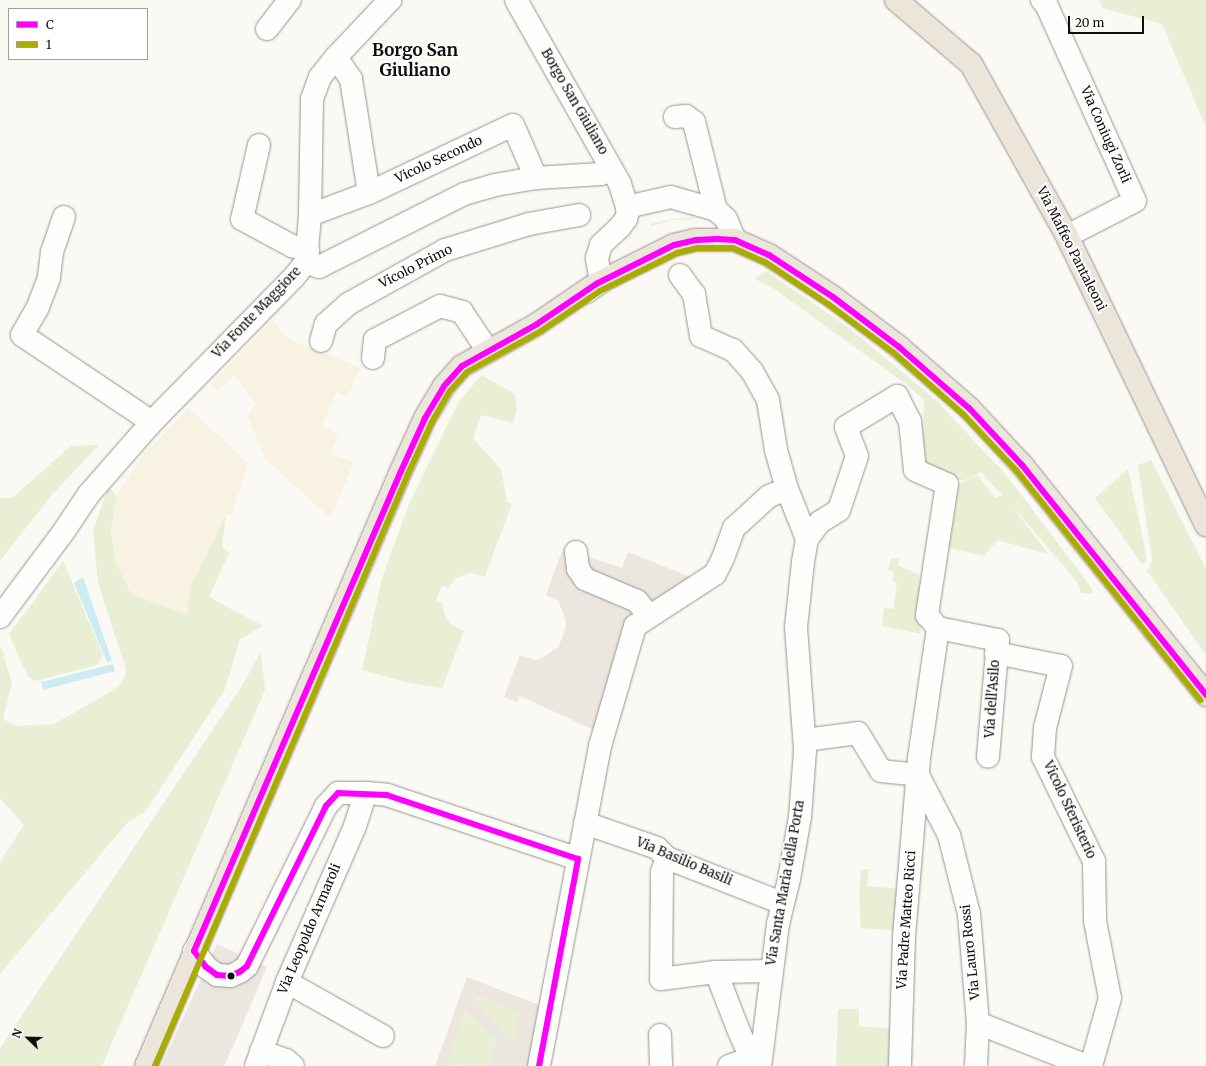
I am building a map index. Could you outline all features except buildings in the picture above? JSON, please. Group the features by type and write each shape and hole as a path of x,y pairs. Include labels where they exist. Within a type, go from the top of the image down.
{"main road":[{"name":"Via Maffeo Pantaleoni","path":"896,0 971,64 1067,236 1206,525"},
{"path":"146,1066 194,950 401,472 425,418 444,386 462,366 536,324 601,282 674,245 696,240 734,240 769,255 834,297 899,347 969,408 1022,465 1206,695"}],"street":[{"path":"267,29 290,0"},
{"path":"259,146 242,219 292,246 307,256 310,215 312,99 320,77 336,57 390,0"},
{"name":"Borgo San Giuliano","path":"516,0 612,169 620,184 628,209"},
{"name":"Via Coniugi Zorli","path":"1042,0 1046,4 1134,201 1067,236"},
{"path":"336,57 351,79 369,193"},
{"path":"675,117 686,116 694,122 716,210"},
{"name":"Vicolo Secondo","path":"310,215 369,193 513,125 536,178"},
{"name":"Via Fonte Maggiore","path":"0,617 64,531 88,494 152,422 294,278 307,256 319,267 464,194 495,185 536,178 601,174 612,169"},
{"path":"601,282 597,258 601,245 620,227 628,209 671,197 716,210 726,219 734,240"},
{"name":"Vicolo Primo","path":"321,341 326,324 348,304 445,250 529,224 579,215"},
{"path":"64,218 52,252 49,278 38,307 22,335 152,422"},
{"path":"680,274 694,294 701,336 733,350 752,371 768,400 776,450 786,489 807,539 820,522 839,510 857,456 846,427 897,396 910,421 915,470 947,484 927,614 938,628 997,646"},
{"path":"373,358 375,340 440,306 462,312 488,351"},
{"path":"539,1066 601,741 613,695 635,626 715,574 723,558 734,528 769,496 786,489"},
{"name":"Via Santa Maria della Porta","path":"758,1060 782,903 789,879 800,817 805,740 796,627 807,539"},
{"path":"576,552 578,569 585,579 637,601 649,616"},
{"name":"Via Padre Matteo Ricci","path":"900,1066 904,937 918,775 925,710 938,628"},
{"name":"Via dell'Asilo","path":"988,757 997,646"},
{"name":"Vicolo Sferisterio","path":"997,646 1061,666 1045,728 1043,757 1094,861 1095,920 1110,998 1091,1066"},
{"path":"805,740 858,733 881,771 918,775"},
{"name":"Via Lauro Rossi","path":"918,775 949,835 969,914 978,1024 976,1066"},
{"path":"194,950 206,967 217,975 231,976 247,966 326,806 338,793 387,795 578,859"},
{"name":"Via Leopoldo Armaroli","path":"258,1059 286,982 354,826 366,793"},
{"name":"Via Basilio Basili","path":"585,823 657,848 667,858 782,903"},
{"path":"667,858 662,872 661,979 716,972 771,971"},
{"path":"716,972 738,1029 758,1060 729,1066"},
{"path":"286,982 383,1036"},
{"path":"978,1024 1087,1066"},
{"path":"660,1035 661,1066"},
{"path":"258,1059 286,1060 293,1066"}],"shaded area":[{"path":"273,320 288,339 360,367 348,397 336,392 322,426 338,434 330,454 354,462 331,518 265,459 248,416 256,404 235,375 218,391 210,384"},
{"path":"189,408 248,463 232,515 226,514 191,586 187,615 131,595 116,563 111,532 116,496 139,459"},
{"path":"563,548 622,568 628,552 693,578 645,632 638,649 596,731 520,696 517,702 504,697 520,655 535,660 542,658 558,647 563,636 566,624 564,615 558,601 546,595"},
{"path":"217,944 267,967 224,1066 161,1066"},
{"path":"467,977 542,1006 548,1066 458,1066 488,1064 496,1039 465,1012 446,1066 435,1066","holes":["471,994 520,1012 513,1045"]}],"green space":[{"path":"1099,0 1206,0 1206,127 1162,24 1102,8"},
{"path":"694,217 694,219 673,220 651,226 650,224 673,219"},
{"path":"766,271 849,328 936,400 1008,477 1093,590 1092,594 1081,593 1077,582 1010,503 1048,554 997,540 985,556 948,548 959,484 977,475 996,498 1002,495 981,472 963,481 923,465 924,400 906,384 773,288 755,279"},
{"path":"482,375 515,394 517,410 513,423 481,415 473,438 501,469 507,502 512,504 485,576 470,573 456,578 449,588 442,586 436,601 442,603 445,615 452,625 464,631 442,688 410,683 362,670 382,578 409,504 459,401"},
{"path":"99,445 51,496 0,561 0,498 12,498 71,446"},
{"path":"1151,460 1206,569 1206,655 1147,571 1152,561 1138,465"},
{"path":"1128,469 1146,554 1146,562 1142,564 1095,498"},
{"path":"109,486 116,496 111,532 116,563 131,594 187,615 191,586 226,514 222,547 229,553 209,597 263,626 240,639 225,689 146,811 127,823 0,974 0,862 24,825 0,798 0,648 1,646 12,683 3,719 17,726 54,724 107,694 123,682 126,670 98,582 93,530"},
{"path":"891,558 899,559 899,566 919,574 921,634 882,626 884,608 893,609 897,583 892,581 894,571 888,570"},
{"path":"63,561 103,655 98,665 35,681 28,677 9,634"},
{"path":"261,652 265,690 102,1066 0,1066 0,1048 240,689"},
{"path":"861,869 869,869 867,886 902,889 900,931 861,928 859,895"},
{"path":"470,994 521,1012 513,1046"},
{"path":"838,1009 859,1009 859,1026 895,1029 893,1066 836,1066"},
{"path":"464,1012 496,1038 488,1064 446,1066"}],"water":[{"path":"83,577 112,661 107,662 74,583"},
{"path":"113,664 115,671 43,690 41,682"}],"transit line":[{"name":"C","path":"539,1066 578,859 387,795 338,793 326,806 247,966 241,971 231,976 217,975 206,967 194,951 401,471 425,418 444,386 462,366 537,324 596,284 674,245 696,240 717,239 735,240 769,255 833,297 899,347 969,408 1022,465 1206,695"},
{"name":"1","path":"155,1066 408,474 432,422 450,391 467,372 541,331 600,291 677,253 697,248 733,248 765,262 828,304 894,353 963,414 1016,470 1200,700"}],"district":[{"name":"Borgo San Giuliano","path":"415,61"}]}
